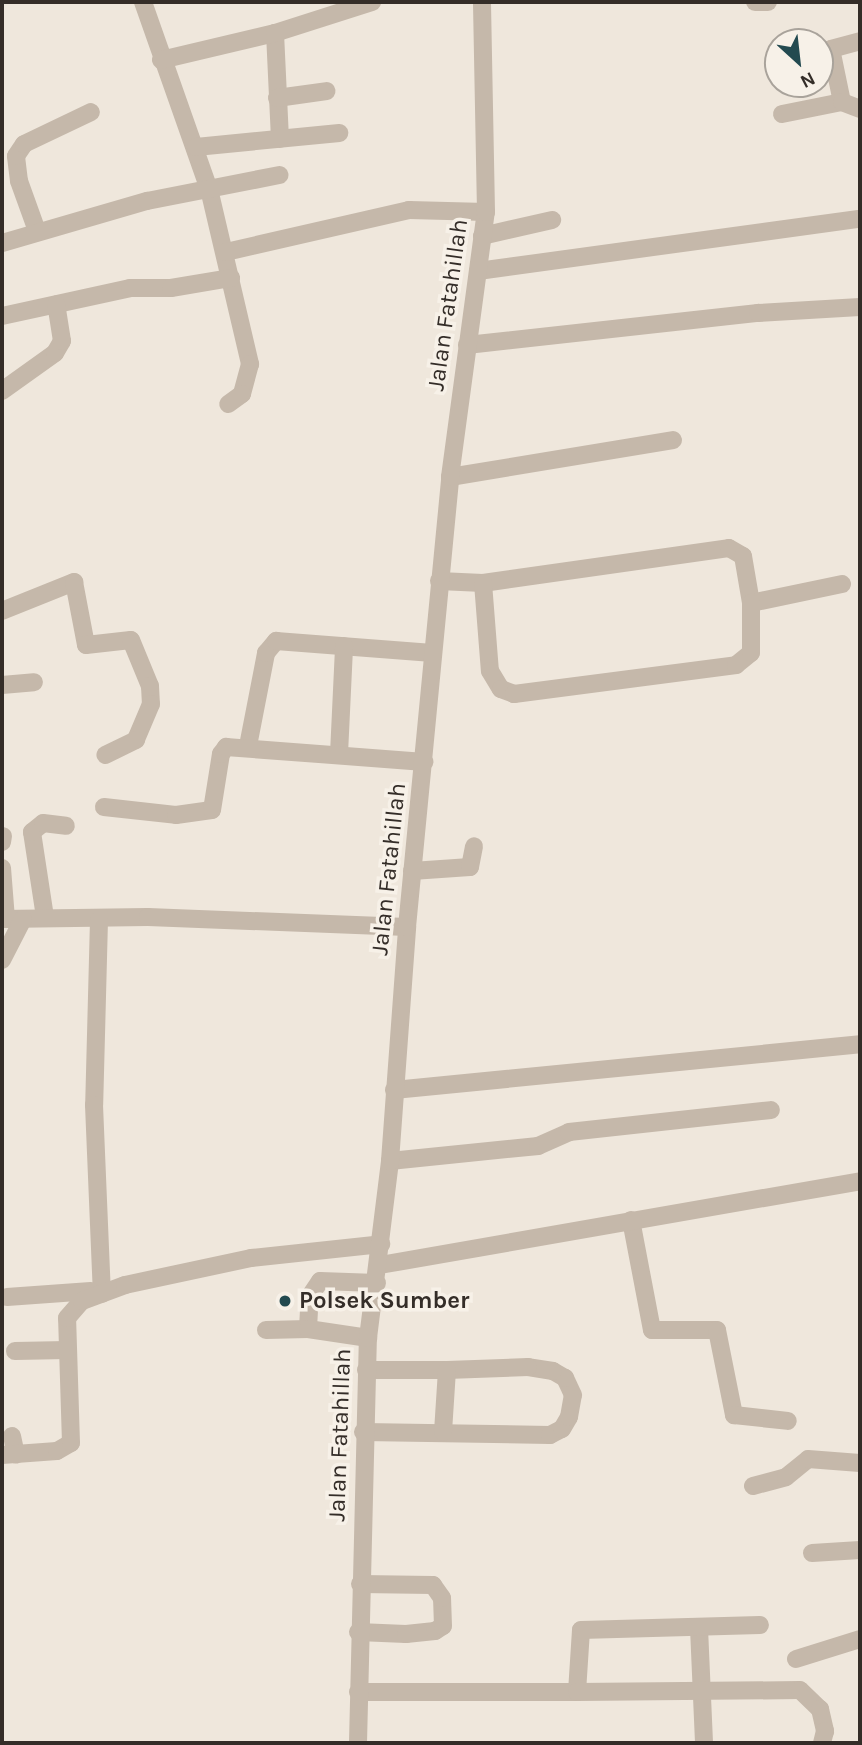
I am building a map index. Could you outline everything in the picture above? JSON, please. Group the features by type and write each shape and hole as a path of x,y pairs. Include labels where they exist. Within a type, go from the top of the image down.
{"street":[{"path":"143,2 161,60 196,148 226,252 250,371 242,394 228,404"},
{"path":"161,60 275,33 372,2"},
{"name":"Jalan Fatahillah","path":"358,1743 358,1632 368,1339 380,1265 390,1161 407,927 439,581 450,477 486,212 482,2"},
{"path":"755,2 768,2"},
{"path":"275,33 280,139"},
{"path":"842,102 831,49 860,41"},
{"path":"277,98 327,91"},
{"path":"782,114 842,102 860,109"},
{"path":"37,231 19,181 16,156 24,144 91,112"},
{"path":"196,148 339,133"},
{"path":"2,243 37,231 209,189 279,175"},
{"path":"226,252 409,210 486,212"},
{"path":"478,271 860,219"},
{"path":"482,236 552,220"},
{"path":"2,316 130,288 171,288 231,278"},
{"path":"2,391 55,354 62,341 56,304"},
{"path":"467,345 758,313 860,307"},
{"path":"450,477 673,440"},
{"path":"439,581 483,583 729,548 743,556 751,603 751,653 746,661 514,694 501,689 490,671 483,583"},
{"path":"2,611 74,582 86,645 131,640 150,686 150,704 136,740 105,755"},
{"path":"751,603 842,584"},
{"path":"248,746 270,645 276,641 433,653"},
{"path":"339,754 344,646"},
{"path":"2,685 34,682"},
{"path":"104,807 176,815 212,810 221,754 226,747 248,746 424,762"},
{"path":"45,917 32,832 43,823 66,825"},
{"path":"412,871 470,867 474,846"},
{"path":"2,868 10,919 2,960"},
{"path":"10,919 45,917 99,920 148,917 407,927"},
{"path":"99,920 94,1105 101,1292"},
{"path":"394,1090 860,1044"},
{"path":"390,1161 538,1146 569,1132 771,1110"},
{"path":"380,1265 860,1181"},
{"path":"631,1220 652,1330 718,1330 734,1415 788,1421"},
{"path":"7,1297 101,1292 251,1258 381,1244"},
{"path":"308,1329 310,1296 320,1281 377,1283"},
{"path":"12,1436 9,1455 57,1451 71,1443 67,1318 73,1307 101,1292"},
{"path":"266,1330 308,1329 368,1339"},
{"path":"15,1351 67,1350"},
{"path":"363,1432 550,1435 562,1429 569,1417 573,1395 565,1378 553,1371 366,1370"},
{"path":"443,1432 447,1370"},
{"path":"754,1486 786,1477 808,1459 860,1462"},
{"path":"812,1553 860,1550"},
{"path":"358,1632 435,1632 443,1626 442,1598 433,1585 360,1584"},
{"path":"577,1692 580,1630 760,1625"},
{"path":"699,1628 704,1743"},
{"path":"796,1659 860,1639"},
{"path":"358,1692 800,1690 820,1709 825,1731 822,1743"}],"place":[{"name":"Polsek Sumber","path":"285,1301"}]}
